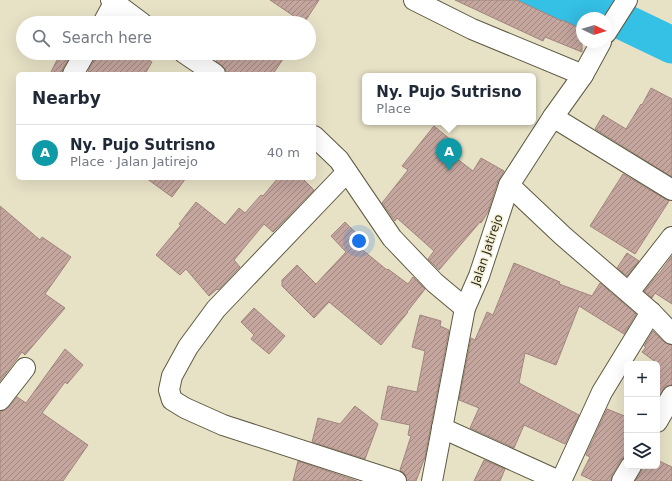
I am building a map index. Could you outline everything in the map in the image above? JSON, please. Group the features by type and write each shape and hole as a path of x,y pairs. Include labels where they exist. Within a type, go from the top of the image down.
{"street":[{"path":"414,0 472,29 583,75"},
{"path":"612,24 627,0"},
{"path":"113,16 126,7"},
{"name":"Jalan Jatirejo","path":"432,481 465,308 479,276 510,185 553,117 583,75 598,48"},
{"path":"74,72 81,60"},
{"path":"192,60 205,71"},
{"path":"553,117 672,190"},
{"path":"316,138 348,172 392,238 435,283 465,308"},
{"path":"348,172 216,309 188,347 172,376 169,390 172,400 178,404 223,425 396,481"},
{"path":"510,185 563,236 651,312 672,334"},
{"path":"629,292 672,238"},
{"path":"442,428 560,481 602,392 651,312"},
{"path":"0,400 25,368"},
{"path":"660,417 672,396"},
{"path":"622,481 629,469"}],"building":[{"path":"270,0 319,0 309,16 294,16"},
{"path":"455,0 517,0 576,26 576,48 582,48 582,52 545,37 543,41"},
{"path":"57,60 68,60 62,72 51,72"},
{"path":"94,60 148,60 152,62 146,72 88,71"},
{"path":"282,60 274,72 226,72 216,61"},
{"path":"651,88 672,99 672,177 595,129 603,115 626,129"},
{"path":"434,126 451,140 444,149 473,171 481,158 504,171 498,181 488,212 481,223 480,222 439,270 428,259 434,251 397,218 395,221 382,203 408,170 402,166"},
{"path":"623,174 669,201 635,254 590,226"},
{"path":"149,180 185,180 172,197"},
{"path":"276,180 304,180 314,190 273,232 264,224 234,260 240,267 218,290 217,289 209,296 186,269 180,275 156,255 181,225 179,224 196,202 225,225 239,208 245,213 261,195 263,196"},
{"path":"0,206 40,240 42,237 71,257 45,294 65,308 25,355 22,352 0,381"},
{"path":"345,222 364,241 359,247 387,270 388,269 408,284 413,277 425,289 381,345 329,302 314,318 282,286 282,280 297,265 316,284 346,252 331,236"},
{"path":"627,253 639,261 627,276 617,268"},
{"path":"672,256 672,304 655,293 652,298 644,291"},
{"path":"514,263 560,282 559,284 592,296 600,283 636,314 624,334 579,306 556,365 525,353 519,383 579,415 565,444 524,425 514,448 470,428 479,408 459,400 471,338 475,340 487,312 493,315"},
{"path":"254,308 285,336 269,354 251,339 254,335 241,322"},
{"path":"420,315 441,321 440,326 449,330 425,457 416,481 407,481 405,474 400,470 411,436 408,435 410,425 381,419 388,386 417,392 425,351 412,347"},
{"path":"653,331 664,342 672,345 672,385 666,386 660,395 660,361 654,361 642,352 646,347 644,346"},
{"path":"65,349 83,365 67,384 65,382 42,413 88,445 63,481 0,481 0,411 9,407 17,397 26,403"},
{"path":"355,406 378,424 365,459 312,442 318,418 340,424"},
{"path":"607,409 624,416 624,458 621,460 612,475 611,481 594,481 581,475 590,457 586,455"},
{"path":"484,460 505,469 500,481 474,481"},
{"path":"298,461 357,481 293,481"},
{"path":"660,461 672,467 672,481 635,481 642,469 660,469"}],"waterway":[{"path":"535,0 542,4 601,11 672,45"}],"place":[{"name":"Ny. Pujo Sutrisno","path":"449,171"}]}
